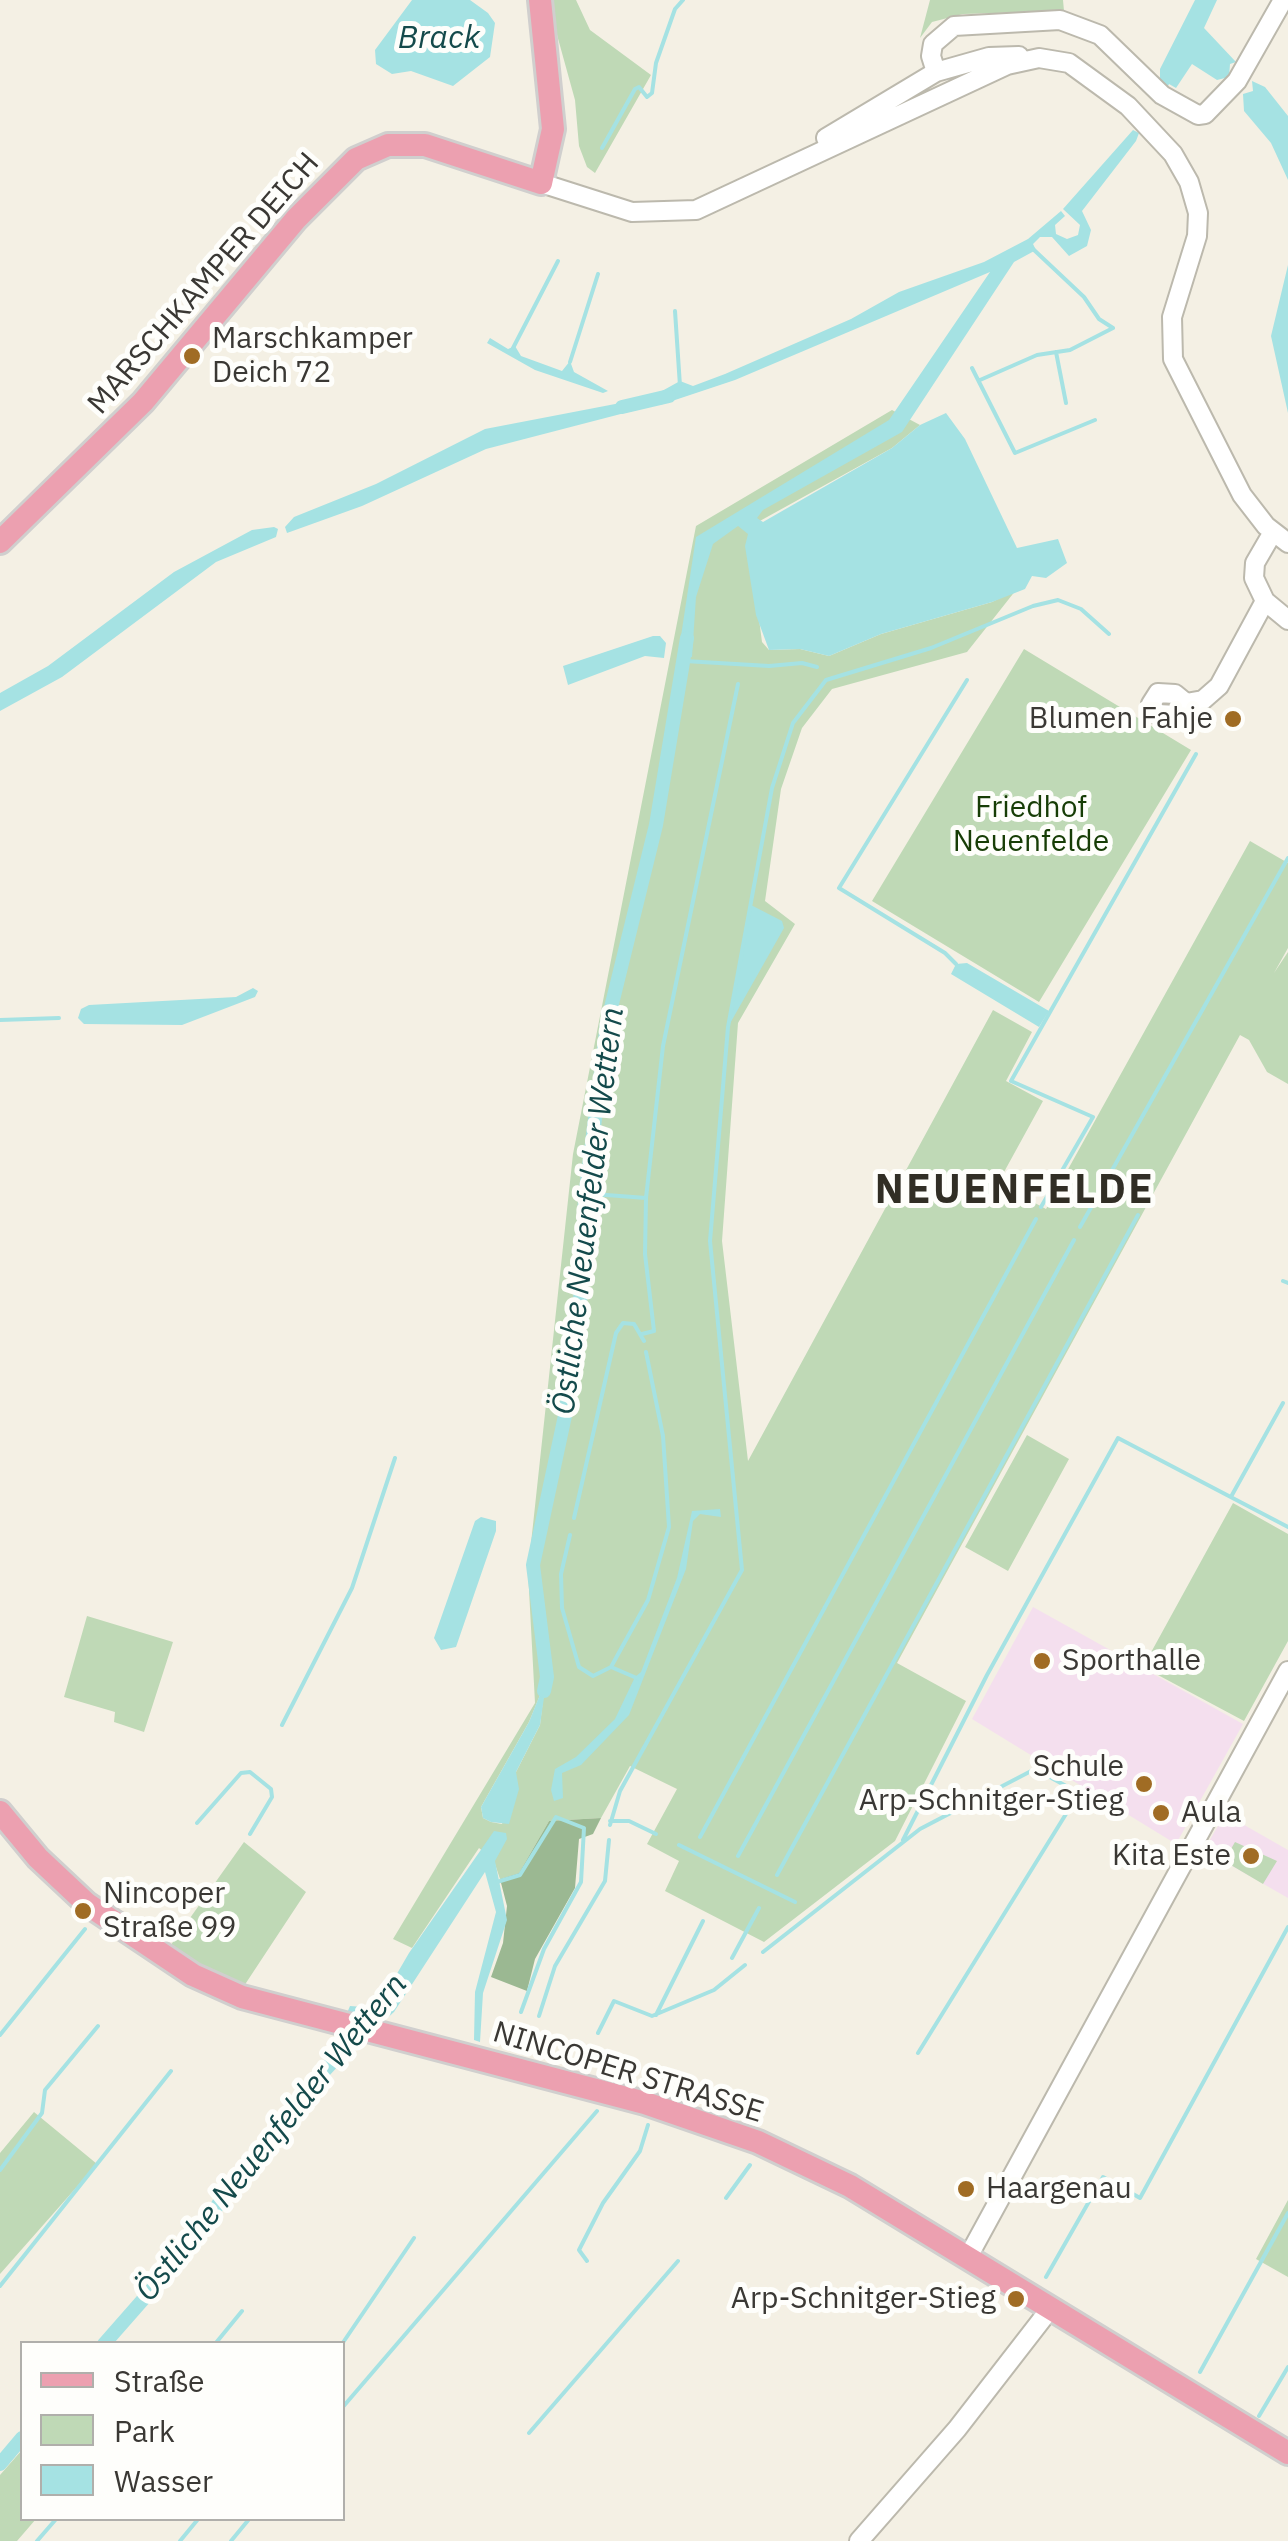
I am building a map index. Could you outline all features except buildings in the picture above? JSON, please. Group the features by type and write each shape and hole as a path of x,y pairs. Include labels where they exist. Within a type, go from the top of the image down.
{"main road":[{"path":"540,0 553,129 541,183"},
{"name":"MARSCHKAMPER DEICH","path":"0,542 143,402 296,219 356,159 388,145 425,145 541,183"},
{"name":"NINCOPER STRASSE","path":"0,1812 68,1887 156,1954 224,1989 335,2023 718,2126 850,2186 1288,2454"}],"street":[{"path":"936,72 931,56 933,44 954,26 1060,20 1100,35 1162,95 1198,115 1204,114 1237,81 1283,0"},
{"path":"811,155 835,132 936,72 1000,55 1029,60 1059,59 1103,84 1151,129 1189,182 1198,213 1197,236 1172,318 1173,359 1242,495 1280,538 1255,564 1254,578 1264,601 1288,620"},
{"path":"541,183 603,206 632,212 676,213 717,202 955,87 1029,60"},
{"path":"1186,703 1204,700 1219,686 1264,601"},
{"path":"968,2257 1288,1671"},
{"path":"860,2541 992,2386 1050,2309"}],"shaded area":[{"name":"Schule Arp-Schnitger-Stieg","path":"1033,1607 1243,1724 1176,1844 972,1719"},
{"name":"Kita Este","path":"1225,1814 1288,1850 1288,1898 1204,1850"}],"green space":[{"path":"554,0 576,0 590,30 651,75 595,173 587,167 579,146 575,100 554,24"},
{"path":"930,0 1063,0 1064,11 963,14 932,22 920,38"},
{"path":"892,410 920,425 892,448 758,522 748,534 762,642 769,650 800,649 829,656 881,634 992,602 1016,590 967,652 832,689 802,728 781,789 765,901 795,924 738,1023 722,1241 748,1461 993,1010 1032,1032 1006,1081 1043,1101 998,1183 1046,1209 1250,841 1288,863 1288,948 1274,973 1288,952 1288,1084 1267,1072 1249,1040 1240,1035 897,1663 966,1701 895,1841 764,1942 665,1891 679,1861 647,1844 677,1789 630,1766 601,1818 549,1821 519,1873 500,1879 494,1861 479,1848 412,1948 393,1939 535,1703 528,1571 573,1154 696,526","holes":["545,1683 540,1725 516,1772 502,1824 483,1818 481,1807 529,1722"]},
{"name":"Friedhof Neuenfelde","path":"1024,649 1191,750 1039,1002 872,901"},
{"path":"1027,1435 1069,1459 1008,1571 965,1547"},
{"path":"1233,1503 1288,1534 1288,1641 1244,1721 1143,1667"},
{"path":"87,1616 173,1642 144,1732 114,1722 115,1712 64,1697"},
{"path":"601,1818 593,1834 579,1839 575,1888 535,1959 527,1991 491,1977 503,1943 507,1906 500,1879 519,1873 549,1821"},
{"path":"244,1842 306,1892 244,1986 168,1949"},
{"path":"1235,1842 1277,1861 1263,1884 1224,1861"},
{"path":"34,2112 97,2164 0,2274 0,2153"},
{"path":"1288,2200 1288,2277 1256,2259"},
{"path":"20,2452 20,2521 34,2521 17,2541 0,2541 0,2475"}],"water":[{"name":"Brack","path":"412,0 470,0 488,13 495,23 490,57 453,86 411,71 392,74 376,64 375,50"},
{"path":"1195,0 1217,0 1204,28 1236,62 1230,64 1229,77 1217,80 1192,64 1176,88 1169,84 1167,88 1160,85 1160,69"},
{"path":"1252,81 1265,87 1288,116 1288,180 1271,143 1244,111 1243,94 1253,91"},
{"path":"1133,130 1139,133 1136,141 1082,211 1091,230 1087,246 1069,256 1052,237 1040,237 1033,244 1036,250 1014,262 902,432 763,510 757,518 763,522 946,413 965,439 1017,548 1058,539 1067,563 1046,578 1032,576 1025,589 992,602 881,634 829,656 800,649 769,650 756,615 745,546 748,534 738,526 713,544 696,597 692,657 678,656 696,537 889,420 990,272 735,380 660,405 654,404 653,396 680,381 693,386 725,374 851,319 899,292 984,262 1028,239 1061,211 1065,216 1055,225 1056,234 1067,239 1078,235 1080,225 1063,209"},
{"path":"1288,265 1288,413 1271,336"},
{"path":"490,338 508,349 515,346 521,356 562,371 570,361 574,372 608,391 603,393 535,370 487,343"},
{"path":"636,400 640,409 486,449 362,506 287,533 285,527 294,517 376,484 485,429"},
{"path":"278,529 276,537 216,562 62,677 0,711 0,693 48,666 174,572 252,530"},
{"path":"660,636 666,643 664,658 645,656 568,685 563,666"},
{"path":"751,905 782,921 784,928 728,1027"},
{"path":"967,963 1049,1011 1039,1027 951,974 956,964"},
{"path":"253,988 258,991 255,997 182,1025 84,1024 78,1018 81,1009 89,1005 236,997"},
{"path":"720,1509 721,1517 700,1514 693,1521 686,1569 629,1715 581,1765 562,1773 563,1798 554,1801 551,1790 555,1769 576,1757 615,1719 641,1672 677,1578 692,1511"},
{"path":"481,1517 496,1521 496,1531 456,1647 441,1650 434,1638 475,1521"},
{"path":"547,1677 540,1725 516,1772 519,1789 509,1824 491,1822 483,1818 481,1807 529,1722"},
{"path":"494,1831 506,1833 507,1839 495,1861 507,1920 483,1993 480,2042 474,2040 475,1992 496,1912 485,1872 394,2012 384,2021 347,2013 350,2006 377,2008 409,1953"}],"waterway":[{"path":"602,148 635,89 639,87 647,97 652,93 656,63 675,9 683,0"},
{"path":"980,380 1037,355 1070,350 1113,328 1099,319 1084,297 1033,249"},
{"path":"512,350 558,261"},
{"path":"570,362 598,274"},
{"path":"675,311 680,386"},
{"path":"1056,352 1066,403"},
{"path":"972,368 1015,453 1095,420"},
{"path":"622,407 669,396"},
{"path":"610,1825 620,1791 742,1570 710,1241 728,1027 772,788 793,723 826,680 931,648 1033,606 1058,600 1081,609 1109,634"},
{"name":"Östliche Neuenfelder Wettern","path":"544,1691 547,1677 533,1565 566,1411 580,1302 585,1198 607,1024 656,825 687,638"},
{"path":"685,661 769,666 802,663 817,667"},
{"path":"956,964 945,953 839,888 967,680"},
{"path":"642,1334 654,1331 645,1254 646,1198 663,1046 738,684"},
{"path":"1041,1207 1093,1117 1011,1081 1196,754"},
{"path":"1080,1227 1288,858"},
{"path":"0,1020 59,1018"},
{"path":"585,1198 593,1194 646,1198"},
{"path":"777,1875 1138,1215"},
{"path":"700,1837 1036,1219"},
{"path":"738,1856 1074,1240"},
{"path":"1283,1281 1288,1283"},
{"path":"574,1518 616,1333 623,1323 634,1324 644,1341"},
{"path":"570,1535 561,1574 562,1608 579,1667 593,1676 611,1667 648,1600 669,1527 663,1436 646,1352"},
{"path":"1232,1495 1283,1403"},
{"path":"903,1840 987,1675 1118,1438 1288,1527"},
{"path":"282,1725 352,1588 395,1458"},
{"path":"611,1667 639,1679"},
{"path":"763,1952 920,1829 1035,1769 1079,1793 918,2053"},
{"path":"197,1823 241,1773 250,1772 271,1789 272,1797 250,1834"},
{"path":"497,1882 520,1875 556,1817 584,1828 581,1882 544,1949 521,2012"},
{"path":"610,1821 629,1821 656,1834"},
{"path":"539,2016 555,1966 605,1881 609,1840"},
{"path":"679,1845 795,1902"},
{"path":"732,1958 759,1908"},
{"path":"656,2015 703,1921"},
{"path":"1046,2277 1103,2177 1140,2198 1288,1927"},
{"path":"0,2035 85,1929"},
{"path":"598,2033 614,2001 652,2016 714,1990 745,1965"},
{"name":"Östliche Neuenfelder Wettern","path":"107,2341 198,2237 229,2187 273,2139 300,2097 387,2003"},
{"path":"0,2170 42,2113 45,2090 98,2026"},
{"path":"0,2286 171,2071"},
{"path":"345,2405 597,2111"},
{"path":"587,2261 579,2250 603,2203 640,2151 648,2125"},
{"path":"726,2198 750,2165"},
{"path":"1200,2372 1288,2213"},
{"path":"344,2341 414,2238"},
{"path":"529,2433 678,2261"},
{"path":"217,2341 242,2311"},
{"path":"1259,2416 1288,2367"},
{"name":"Östliche Neuenfelder Wettern","path":"0,2464 20,2440"},
{"path":"37,2541 54,2521"},
{"path":"180,2541 197,2521"},
{"path":"231,2541 248,2521"}],"place":[{"name":"Marschkamper Deich 72","path":"192,356"},
{"name":"Blumen Fahje","path":"1233,719"},
{"name":"Sporthalle","path":"1042,1661"},
{"name":"Schule Arp-Schnitger-Stieg","path":"1144,1784"},
{"name":"Aula","path":"1161,1813"},
{"name":"Kita Este","path":"1251,1856"},
{"name":"Nincoper Straße 99","path":"83,1911"},
{"name":"Haargenau","path":"966,2189"},
{"name":"Arp-Schnitger-Stieg","path":"1016,2299"}],"district":[{"name":"NEUENFELDE","path":"1015,1191"}]}
